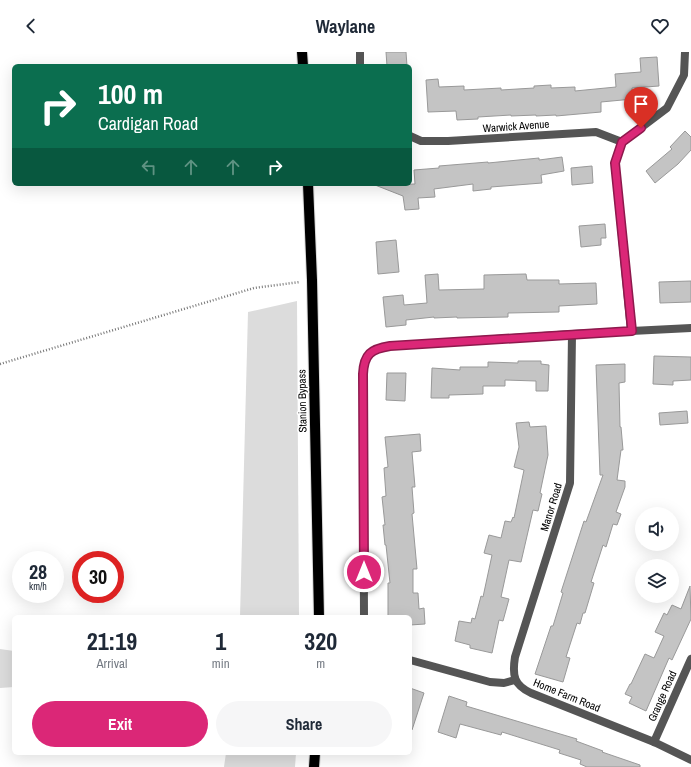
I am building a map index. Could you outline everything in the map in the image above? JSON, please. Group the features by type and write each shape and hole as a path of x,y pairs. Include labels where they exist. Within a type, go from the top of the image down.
{"main road":[{"path":"302,52 303,64"},
{"name":"Stanion Bypass","path":"308,186 312,280 319,615"},
{"path":"314,767 315,755"}],"street":[{"path":"360,52 360,64"},
{"path":"632,331 615,163 622,142 667,108 684,75 686,52"},
{"name":"Warwick Avenue","path":"412,137 421,142 596,132 622,142"},
{"path":"364,615 363,364 369,354 378,348 390,346 691,328"},
{"name":"Manor Road","path":"515,680 513,668 514,657 570,482 572,334"},
{"name":"Grange Road","path":"654,742 691,659"},
{"path":"412,661 490,682 504,683 515,680"},
{"name":"Home Farm Road","path":"515,680 522,688 531,693 654,742 691,760"}],"path":[{"path":"0,364 254,288 312,280"}],"shaded area":[{"path":"297,301 299,615 240,615 248,312"},
{"path":"0,649 12,651 12,687 0,688"},
{"path":"226,755 296,755 295,767 224,767"}],"building":[{"path":"386,52 406,52 407,64 387,64"},
{"path":"657,57 659,86 632,88 633,99 601,102 601,112 556,116 511,115 457,120 456,111 428,112 426,80 438,79 439,87 464,86 464,90 501,88 501,90 534,88 534,86 551,85 551,88 575,87 575,91 616,87 615,74 641,72 640,58"},
{"path":"685,131 691,137 691,150 678,164 655,183 646,171 672,149 670,147"},
{"path":"562,157 564,171 541,175 542,183 491,187 491,189 473,191 473,184 434,189 435,197 418,198 419,209 405,210 403,196 378,186 412,186 412,184 415,184 414,170 439,168 439,166 488,162 539,158 539,160"},
{"path":"592,166 593,183 572,185 571,168"},
{"path":"605,224 606,238 601,238 601,245 581,247 579,226"},
{"path":"396,240 399,272 378,274 376,242"},
{"path":"438,274 439,290 484,289 484,275 526,274 527,280 559,280 559,284 596,283 597,304 559,306 559,312 508,313 508,317 434,317 406,320 406,325 386,327 383,297 403,295 404,305 427,303 425,275"},
{"path":"691,281 691,302 660,303 659,282"},
{"path":"654,356 691,357 691,380 673,381 673,385 653,384"},
{"path":"518,361 541,361 541,364 549,365 548,391 536,391 536,381 505,380 505,386 483,386 483,394 449,395 449,398 431,398 432,368 460,370 460,367 488,367 488,362 518,363"},
{"path":"625,364 625,382 619,383 620,427 623,450 621,450 617,480 625,481 625,487 616,512 621,514 617,525 613,524 606,547 603,545 591,582 594,583 585,613 583,613 580,624 577,623 566,657 570,658 563,682 535,674 551,626 553,626 563,593 561,592 584,521 586,522 603,475 600,475 596,365"},
{"path":"387,373 406,373 405,401 386,400"},
{"path":"687,411 688,423 660,425 659,413"},
{"path":"529,422 530,427 546,426 548,455 540,493 542,494 538,511 533,510 521,562 509,560 501,597 509,599 503,621 499,620 492,653 470,648 470,645 455,641 459,621 471,623 472,618 475,619 481,596 483,597 492,555 484,553 489,535 501,538 505,521 511,522 513,517 514,518 524,470 514,467 519,447 516,423"},
{"path":"420,434 421,451 412,452 415,487 412,487 414,513 412,514 417,569 413,569 413,593 418,593 419,609 424,608 425,624 412,625 412,615 388,615 388,583 390,583 383,525 385,525 382,497 386,496 384,468 388,467 385,437"},
{"path":"690,586 691,619 672,660 669,658 646,711 629,703 632,697 625,694 645,654 654,658 664,636 655,632 664,613 667,615 672,605 681,609"},
{"path":"412,689 424,693 412,730"},
{"path":"449,696 467,702 466,706 577,739 576,741 640,765 640,767 587,767 580,764 581,760 559,753 560,750 502,732 501,735 460,724 456,738 438,732"}],"route":[{"path":"364,572 363,364 369,354 378,348 390,346 632,331 615,163 622,142 641,128"}]}
